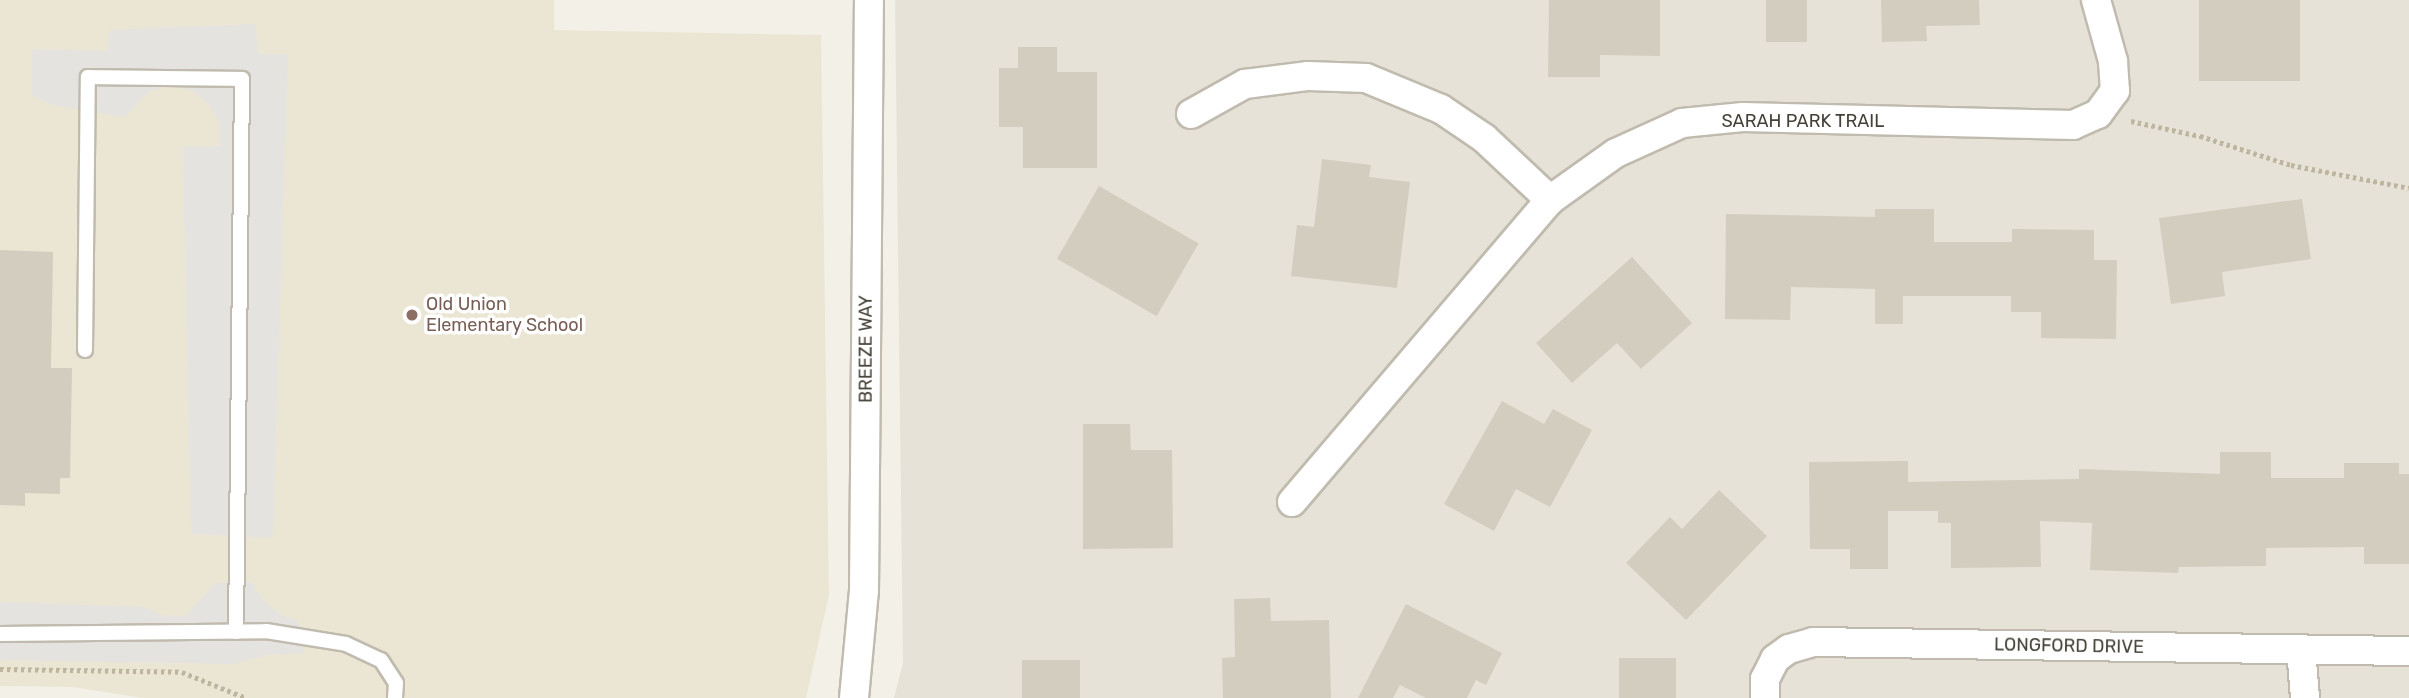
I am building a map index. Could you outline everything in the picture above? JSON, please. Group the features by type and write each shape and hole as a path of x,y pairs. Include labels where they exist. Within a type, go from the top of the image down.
{"street":[{"name":"BREEZE WAY","path":"854,698 864,591 869,0"},
{"path":"2096,0 2113,61 2115,91 2098,114"},
{"path":"1191,114 1245,84 1308,76 1366,78 1441,109 1484,138 1550,200"},
{"name":"SARAH PARK TRAIL","path":"1292,502 1550,200 1616,153 1682,123 1743,117 2073,125 2098,114"},
{"name":"LONGFORD DRIVE","path":"1765,698 1765,679 1775,659 1788,649 1813,642 2409,651"},
{"path":"2301,649 2305,698"}],"lane":[{"path":"85,350 88,77 242,79 236,632"},
{"path":"0,634 266,631 346,643 381,660 396,683 395,698"}],"path":[{"path":"2098,114 2200,136 2291,165 2409,188"},
{"path":"0,669 182,672 233,690 246,698"}],"shaded area":[{"name":"Old Union Elementary School","path":"0,0 554,0 554,30 821,35 829,595 806,698 143,698 72,687 0,686"},
{"path":"895,0 2409,0 2409,698 894,698 903,663"},
{"path":"256,24 258,54 288,54 273,538 191,534 183,147 220,146 220,124 208,104 191,90 167,86 150,91 125,117 53,105 31,95 31,49 108,51 109,30"},
{"path":"252,582 264,602 281,615 297,620 305,653 267,655 233,664 0,660 0,602 144,607 161,615 186,616 215,583"}],"building":[{"path":"1549,0 1660,0 1660,56 1600,55 1600,77 1548,77"},
{"path":"1766,0 1807,0 1807,42 1766,42"},
{"path":"1881,0 1979,0 1980,25 1926,26 1927,41 1882,42"},
{"path":"2199,0 2300,0 2300,81 2199,81"},
{"path":"1018,47 1057,47 1057,72 1097,72 1097,168 1023,168 1023,127 999,127 999,68 1018,68"},
{"path":"1322,159 1371,165 1369,177 1410,182 1397,288 1291,276 1297,225 1314,227"},
{"path":"1099,186 1199,244 1157,316 1057,259"},
{"path":"2302,199 2311,259 2222,272 2225,296 2171,304 2159,218"},
{"path":"1875,209 1934,209 1934,242 2012,242 2012,229 2094,230 2094,260 2117,260 2116,339 2041,338 2041,312 2011,312 2011,296 1903,296 1903,324 1875,324 1875,289 1791,287 1790,320 1725,319 1726,214 1875,217"},
{"path":"0,250 53,252 51,368 72,368 70,478 60,478 60,494 25,493 25,506 0,505"},
{"path":"1632,257 1692,323 1641,369 1617,343 1572,383 1536,343"},
{"path":"1502,401 1544,424 1553,409 1592,430 1550,507 1516,489 1494,531 1444,504"},
{"path":"1083,424 1130,424 1131,450 1172,450 1173,548 1083,549"},
{"path":"2220,452 2271,452 2271,478 2344,478 2344,463 2399,463 2399,474 2409,474 2409,564 2364,564 2364,547 2266,548 2266,566 2179,567 2178,573 2090,570 2092,523 2040,521 2041,567 1951,568 1951,523 1938,523 1938,511 1888,511 1888,569 1850,569 1850,549 1810,549 1809,462 1908,461 1908,482 2079,479 2079,469 2220,474"},
{"path":"1719,490 1767,536 1686,620 1626,563 1670,517 1682,529"},
{"path":"1270,598 1271,621 1329,620 1331,698 1223,698 1222,658 1235,657 1234,599"},
{"path":"1406,604 1502,653 1486,685 1476,680 1467,698 1426,698 1400,685 1393,698 1358,698"},
{"path":"1619,658 1676,658 1676,698 1619,698"},
{"path":"1022,660 1080,660 1080,698 1022,698"}],"place":[{"name":"Old Union Elementary School","path":"412,315"}]}
